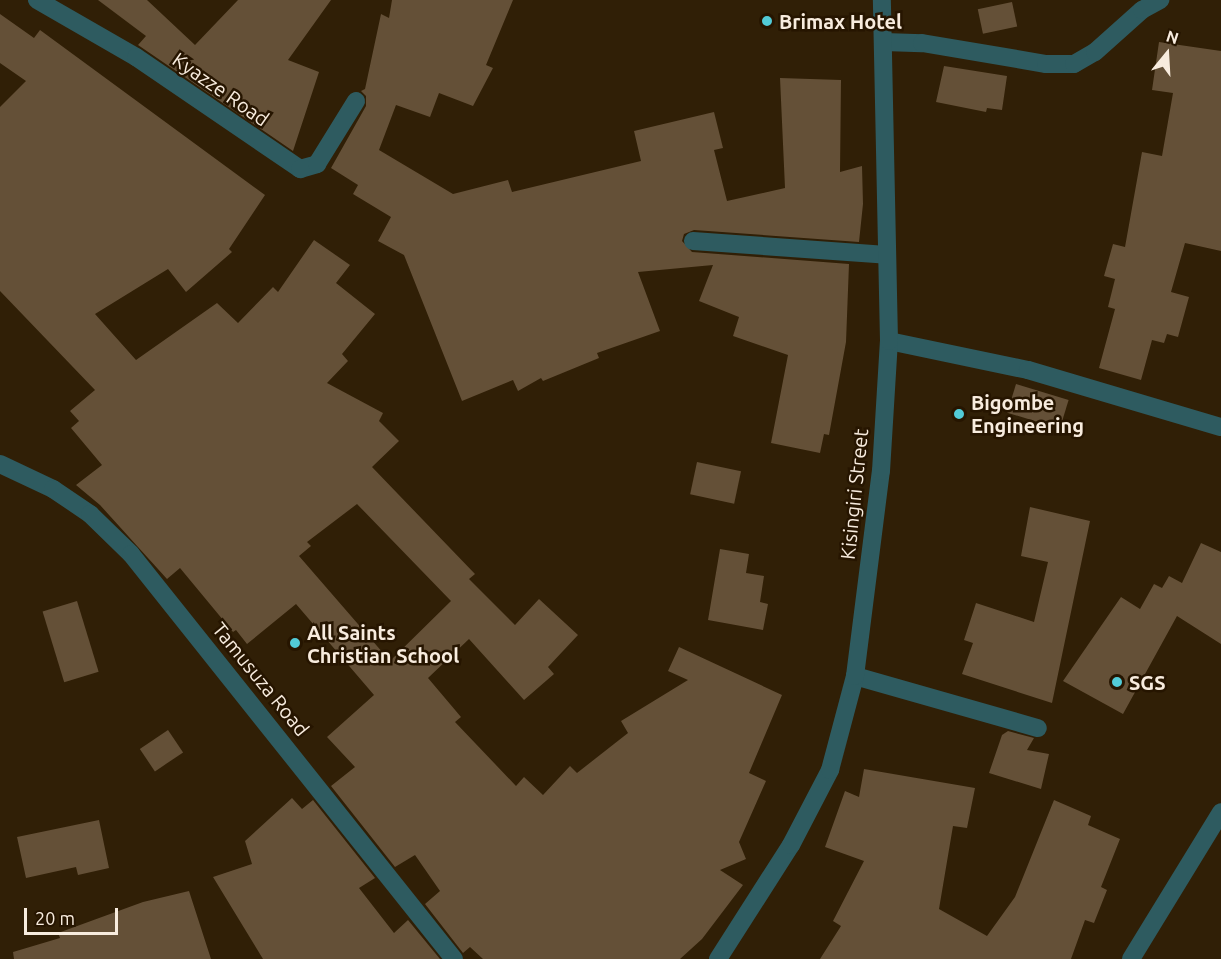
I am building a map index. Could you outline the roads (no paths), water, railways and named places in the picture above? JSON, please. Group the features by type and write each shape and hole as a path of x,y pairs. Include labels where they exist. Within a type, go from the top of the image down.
{"street":[{"name":"Kyazze Road","path":"37,0 136,57 300,169 317,164 356,102"},
{"name":"Kisingiri Street","path":"718,959 791,845 830,770 855,676 881,471 889,341 886,255 885,42 882,0"},
{"path":"885,42 922,43 1046,64 1074,64 1095,52 1142,10 1160,0"},
{"path":"693,241 886,255"},
{"path":"889,341 1028,370 1221,427"},
{"name":"Tamusuza Road","path":"0,464 53,489 90,514 131,554 454,959"},
{"path":"855,676 1038,728"},
{"path":"1131,959 1221,812"}],"place":[{"name":"Brimax Hotel","path":"767,21"},
{"name":"Bigombe Engineering","path":"959,414"},
{"name":"All Saints Christian School","path":"295,643"},
{"name":"SGS","path":"1117,682"}]}
